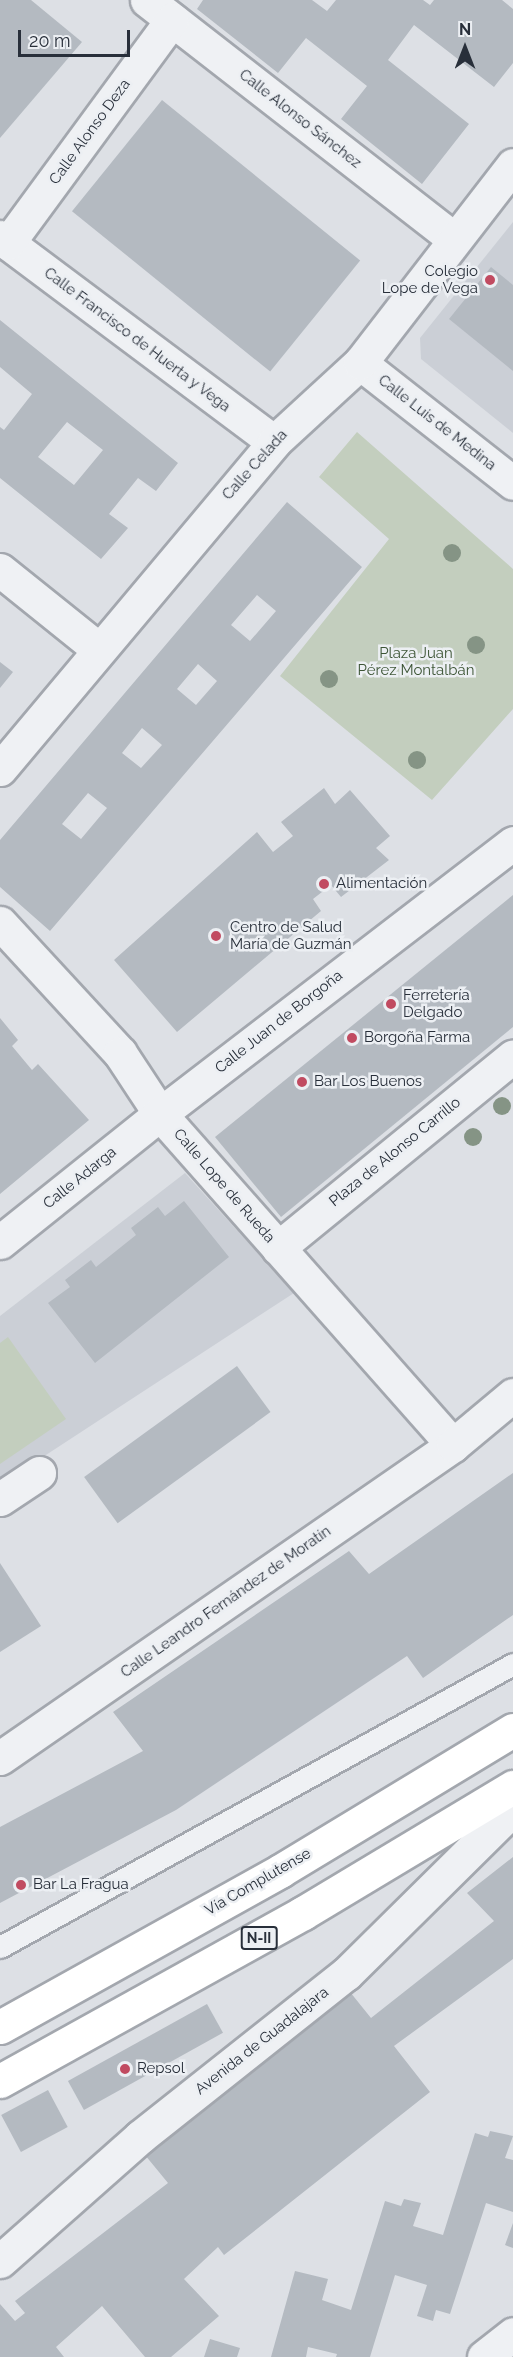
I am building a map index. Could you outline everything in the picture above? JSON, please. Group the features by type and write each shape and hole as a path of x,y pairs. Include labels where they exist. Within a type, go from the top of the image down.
{"main road":[{"name":"Vía Complutense","path":"0,2027 280,1871 513,1730"},
{"name":"N-II","path":"0,2081 303,1913 513,1787"}],"street":[{"name":"Calle Alonso Sánchez","path":"147,0 454,239"},
{"name":"Calle Alonso Deza","path":"4,240 172,20"},
{"name":"Calle Celada","path":"0,769 97,648 274,442 360,363 513,165"},
{"name":"Calle Francisco de Huerta y Vega","path":"4,240 274,442"},
{"name":"Calle Luis de Medina","path":"360,363 513,483"},
{"path":"0,570 97,648"},
{"name":"Calle Juan de Borgoña","path":"160,1114 513,843"},
{"name":"Calle Lope de Rueda","path":"0,923 120,1053 160,1114 453,1445"},
{"name":"Plaza de Alonso Carrillo","path":"278,1248 513,1056"},
{"name":"Calle Adarga","path":"0,1242 160,1114"},
{"path":"453,1445 513,1395"},
{"name":"Calle Leandro Fernández de Moratín","path":"0,1758 453,1445"},
{"path":"0,1499 39,1473"},
{"name":"Avenida de Guadalajara","path":"0,2261 140,2137 346,1974 513,1809"},
{"path":"484,2357 513,2334"}],"lane":[{"path":"0,1947 513,1664"}],"shaded area":[{"name":"Colegio Lope de Vega","path":"513,222 513,433 421,359 420,338"},
{"path":"185,1173 294,1293 0,1485 0,1316"}],"green space":[{"name":"Plaza Juan Pérez Montalbán","path":"357,432 513,569 513,709 432,800 280,676 389,539 319,477"},
{"path":"8,1337 66,1419 0,1464 0,1343"}],"building":[{"path":"0,0 31,0 82,42 0,138"},
{"path":"203,0 312,0 327,11 336,0 423,0 430,5 434,0 502,0 513,9 513,63 494,87 414,25 388,60 469,124 422,184 341,119 367,86 306,38 278,73 197,9"},
{"path":"162,100 360,260 270,372 72,211"},
{"path":"491,267 513,285 513,371 449,319"},
{"path":"0,320 178,463 156,491 138,478 109,514 128,528 101,559 0,478 0,427 4,430 32,394 0,367","holes":["67,422 103,450 74,485 38,457"]},
{"path":"287,502 362,567 50,931 0,887 0,840","holes":["257,595 276,611 250,641 231,625","198,664 217,681 196,705 177,689","142,728 162,745 141,768 122,753","88,793 107,808 81,839 62,824"]},
{"path":"0,662 13,672 0,688"},
{"name":"Centro de Salud María de Guzmán","path":"324,788 335,804 350,790 390,836 376,848 389,860 341,897 331,885 313,899 321,911 177,1032 114,960 257,832 273,852 293,836 281,822"},
{"path":"513,895 513,1027 281,1217 215,1137"},
{"path":"0,1018 18,1040 12,1046 32,1070 38,1064 89,1120 0,1194"},
{"path":"184,1201 229,1257 95,1363 48,1303 70,1287 65,1280 91,1260 96,1267 136,1235 131,1228 158,1207 165,1216"},
{"path":"237,1366 271,1412 118,1523 84,1477"},
{"path":"513,1473 513,1615 423,1678 407,1656 176,1810 0,1903 0,1827 143,1751 113,1712 349,1551 369,1574"},
{"path":"0,1563 41,1626 0,1652"},
{"path":"513,1857 513,1959 394,2046 430,2092 224,2255 218,2247 184,2279 219,2316 171,2357 145,2357 102,2306 56,2347 64,2357 0,2357 0,2304 15,2321 25,2313 15,2301 168,2183 145,2155 346,1987 371,2018 494,1921 467,1893"},
{"path":"207,2004 223,2033 84,2110 68,2081"},
{"path":"48,2090 68,2127 21,2152 1,2115"},
{"path":"490,2131 513,2136 505,2158 513,2160 513,2212 486,2203 450,2314 436,2310 433,2321 417,2316 427,2285 395,2275 370,2357 336,2357 337,2354 308,2347 306,2357 271,2357 295,2271 328,2279 322,2300 351,2310 385,2201 401,2206 404,2199 421,2203 413,2226 443,2235 475,2133 488,2137"},
{"path":"513,2223 513,2248 505,2245"},
{"path":"210,2339 240,2348 237,2357 204,2357"}],"place":[{"name":"Colegio Lope de Vega","path":"490,280"},
{"name":"Alimentación","path":"324,884"},
{"name":"Centro de Salud María de Guzmán","path":"216,936"},
{"name":"Ferretería Delgado","path":"391,1004"},
{"name":"Borgoña Farma","path":"352,1038"},
{"name":"Bar Los Buenos","path":"302,1082"},
{"name":"Bar La Fragua","path":"21,1885"},
{"name":"Repsol","path":"125,2069"}]}
